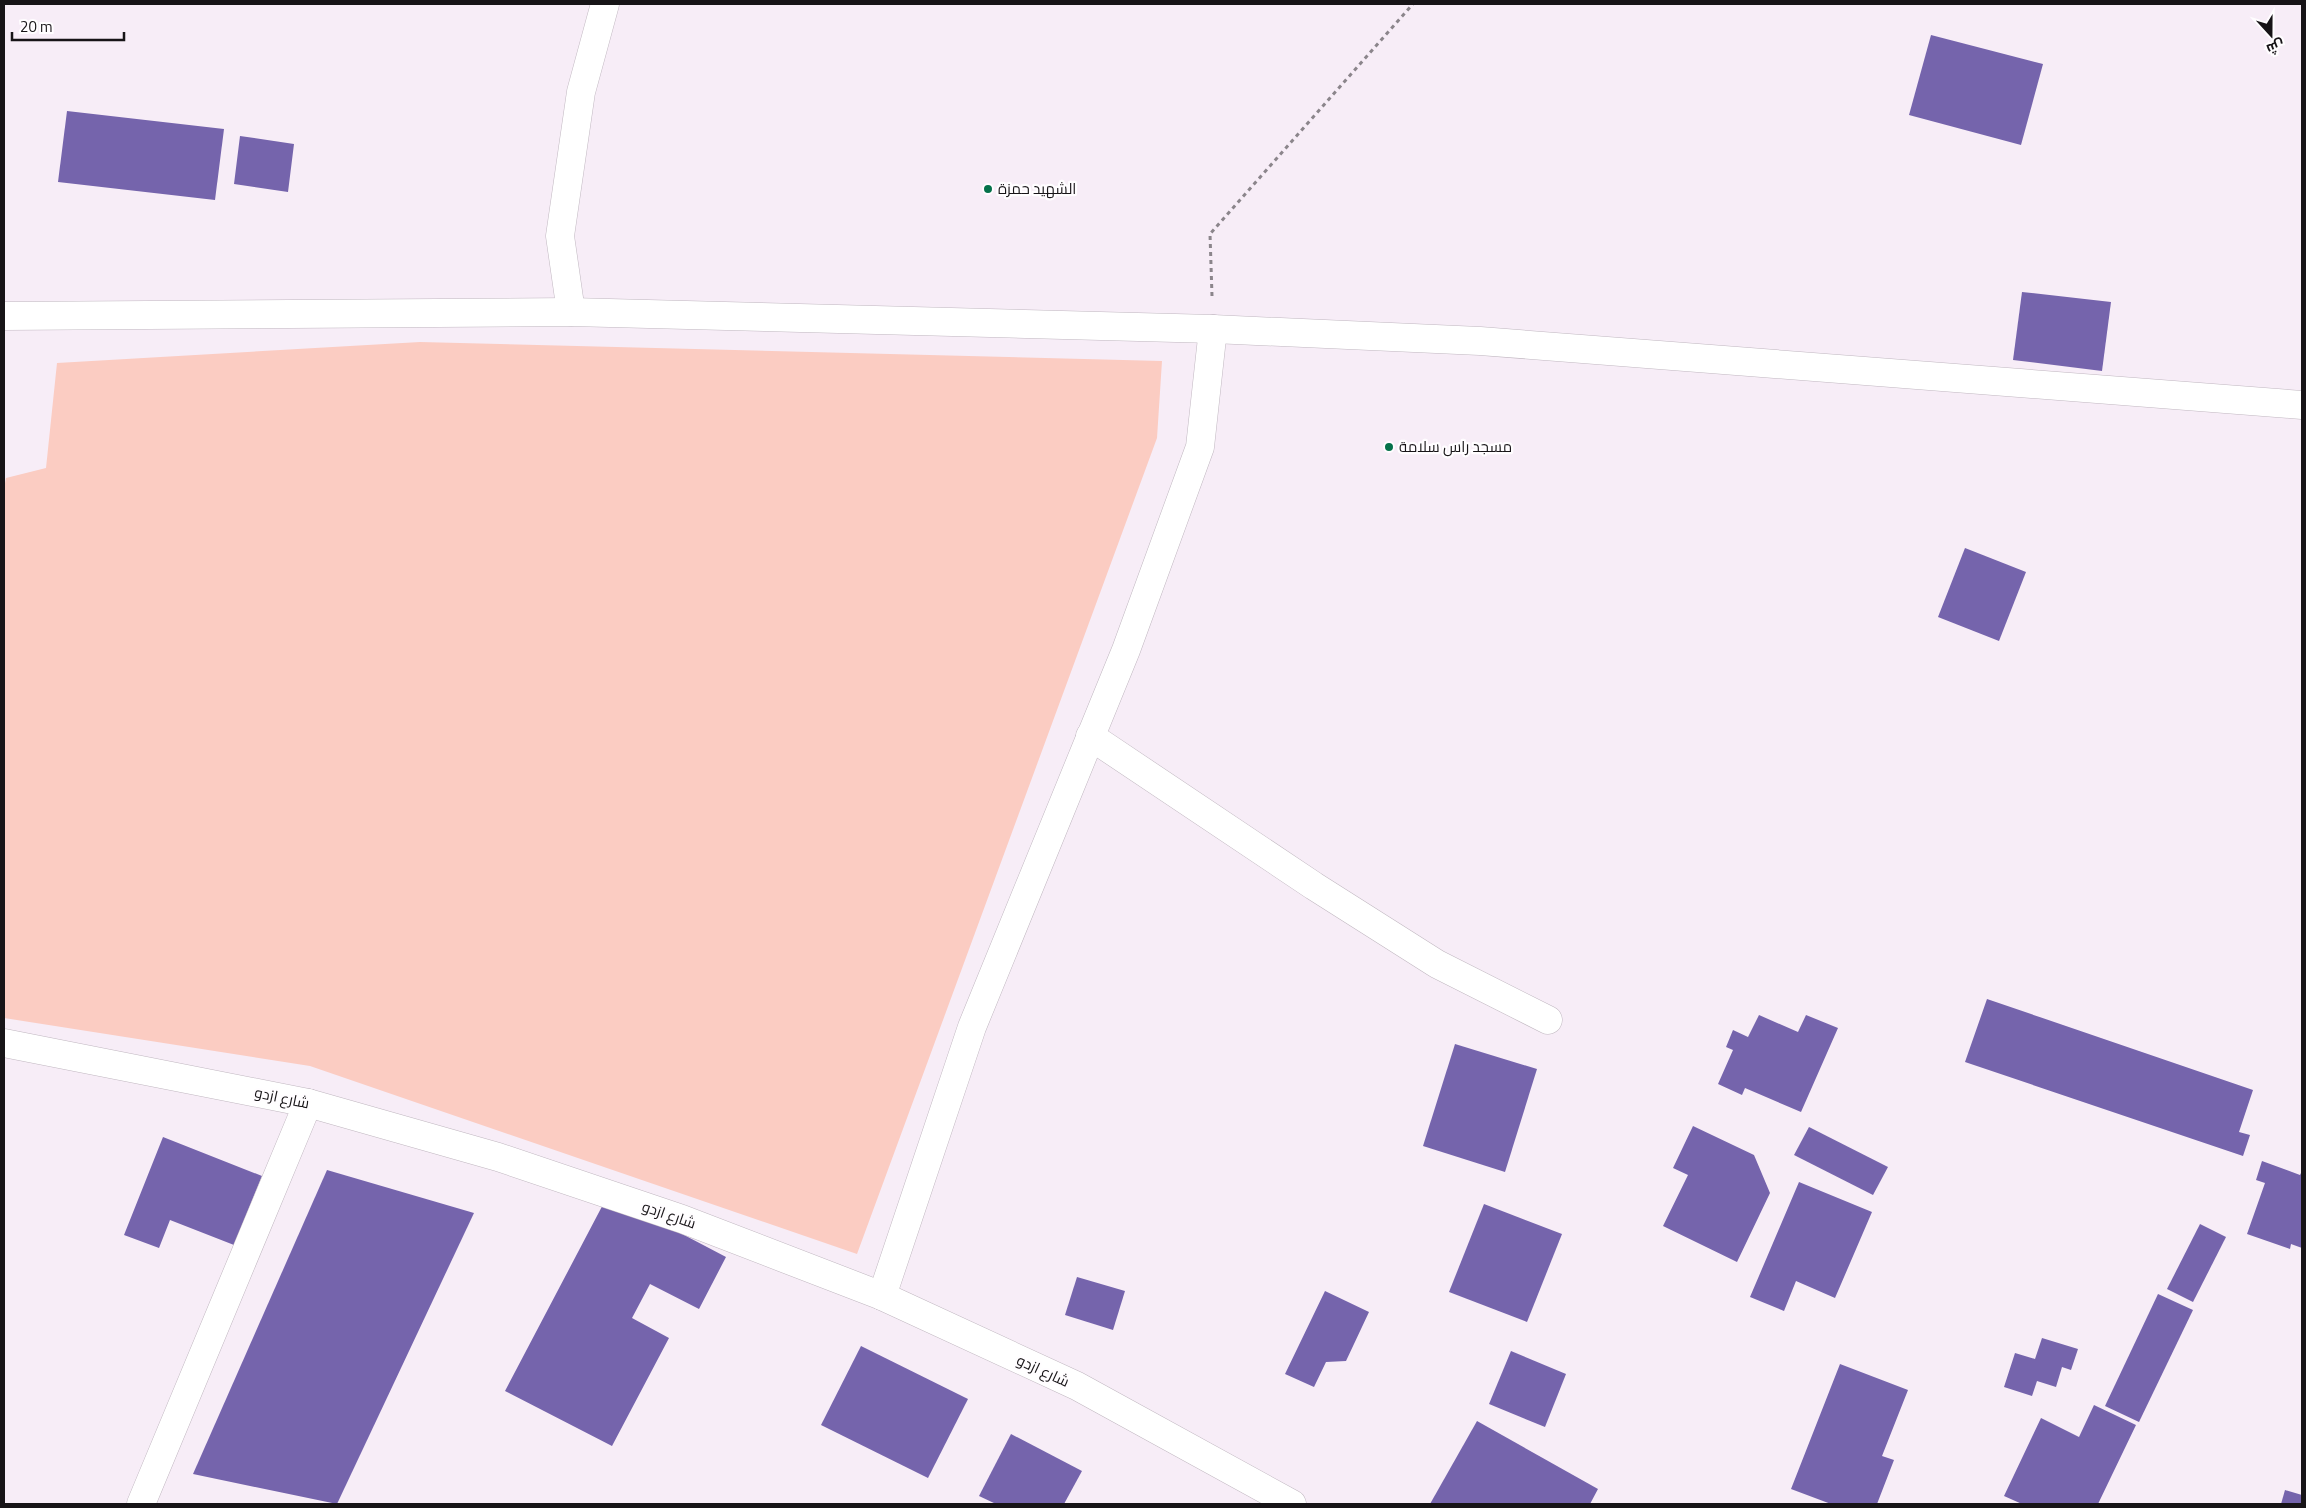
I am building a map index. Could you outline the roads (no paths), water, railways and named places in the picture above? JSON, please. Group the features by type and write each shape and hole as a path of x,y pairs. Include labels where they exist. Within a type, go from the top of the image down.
{"street":[{"path":"571,312 560,236 581,92 605,4"},
{"path":"4,316 571,312 1213,329 1480,341 2302,405"},
{"path":"882,1296 972,1027 1126,650 1200,447 1213,329"},
{"path":"1090,736 1314,886 1437,964 1548,1020"},
{"name":"شارع ازدو","path":"4,1043 308,1103 498,1157 646,1206 882,1296 1077,1386 1279,1501"},
{"path":"141,1504 308,1103"}],"place":[{"name":"الشهيد حمزة","path":"988,189"},
{"name":"مسجد راس سلامة","path":"1389,447"}]}
